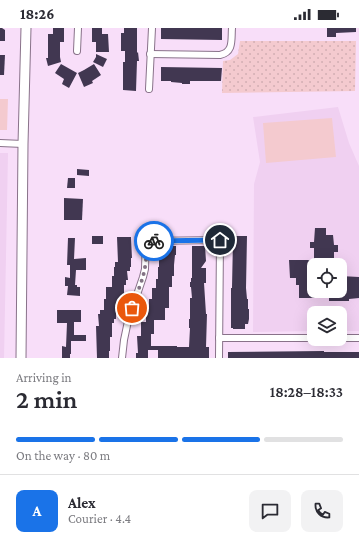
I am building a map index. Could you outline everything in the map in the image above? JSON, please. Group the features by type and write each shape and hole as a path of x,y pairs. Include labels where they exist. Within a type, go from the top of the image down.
{"main road":[{"path":"21,358 23,144 26,28"}],"street":[{"path":"77,51 78,28"},
{"path":"150,89 152,28"},
{"path":"150,54 225,54 230,47 232,28"},
{"path":"0,143 23,144"},
{"path":"122,358 128,321 145,269 146,238 220,240 219,358"},
{"path":"219,338 307,338"},
{"path":"347,338 359,338"}],"shaded area":[{"path":"240,41 356,41 355,91 222,93 223,61 230,60 238,54"},
{"path":"0,99 8,99 7,130 0,130"},
{"path":"338,107 349,143 359,166 359,331 347,331 347,306 307,306 307,331 253,332 254,184 260,162 253,117"},
{"path":"332,118 336,157 266,163 263,123"},
{"path":"0,153 8,153 4,358 0,358"}],"building":[{"path":"0,28 5,30 5,41 0,41"},
{"path":"53,28 64,28 64,42 60,42 61,62 48,66 46,58 48,58 48,34 53,34"},
{"path":"92,28 102,28 102,34 108,34 109,52 96,52 96,42 92,42"},
{"path":"124,28 137,28 137,53 138,52 139,61 137,61 136,91 123,90 123,62 125,62 125,51 121,51 121,33 124,33"},
{"path":"161,28 222,28 222,40 161,39"},
{"path":"327,28 356,28 356,32 336,33 336,37 327,37"},
{"path":"96,54 107,59 103,67 93,62"},
{"path":"0,55 5,55 4,75 0,75"},
{"path":"61,64 77,73 69,88 62,84 64,79 55,73"},
{"path":"94,64 101,75 92,81 93,83 84,87 78,73"},
{"path":"161,67 222,68 221,81 190,81 190,84 182,84 171,81 161,81"},
{"path":"77,169 89,170 89,176 77,175"},
{"path":"68,178 75,178 75,188 67,188"},
{"path":"64,198 83,199 82,220 64,220"},
{"path":"315,228 326,228 326,235 333,235 334,245 338,245 338,252 334,252 334,258 314,258 314,248 310,248 310,242 314,242"},
{"path":"92,236 103,236 103,244 92,244"},
{"path":"234,236 247,236 246,288 249,319 248,324 245,324 245,329 231,328 231,288"},
{"path":"117,237 131,237 131,267 130,271 127,271 128,280 126,280 126,285 124,285 124,296 120,296 120,308 116,308 116,319 114,319 114,323 112,323 109,358 97,358 96,326 99,326 98,314 100,314 100,310 104,310 106,287 112,287 112,276 114,276 115,262 118,262"},
{"path":"68,238 75,238 74,259 86,258 86,270 76,270 75,285 80,287 80,296 67,295 68,286 65,286 65,277 70,278 70,265 67,265"},
{"path":"176,246 174,276 172,276 172,287 169,287 169,308 165,308 165,320 154,320 154,334 151,334 151,346 189,347 190,298 192,298 190,282 192,278 192,246 205,246 206,261 201,268 206,268 206,283 204,283 207,314 206,347 209,347 209,358 158,358 158,350 148,350 148,358 136,358 136,353 138,353 137,336 141,336 141,322 146,322 146,309 149,309 149,299 152,299 152,288 156,288 156,279 158,279 159,267 159,247"},
{"path":"289,260 307,260 307,298 299,298 299,285 296,285 296,278 290,278"},
{"path":"347,276 359,277 359,298 349,299 349,301 329,301 329,298 347,298"},
{"path":"57,310 81,310 81,322 74,322 74,335 86,335 86,341 71,341 70,358 62,358 62,346 66,347 67,323 57,323"},
{"path":"228,352 359,352 359,358 228,358"}],"way so far":[{"path":"132,308 145,269 146,241 154,241"}],"route":[{"path":"154,241 220,240"}]}
